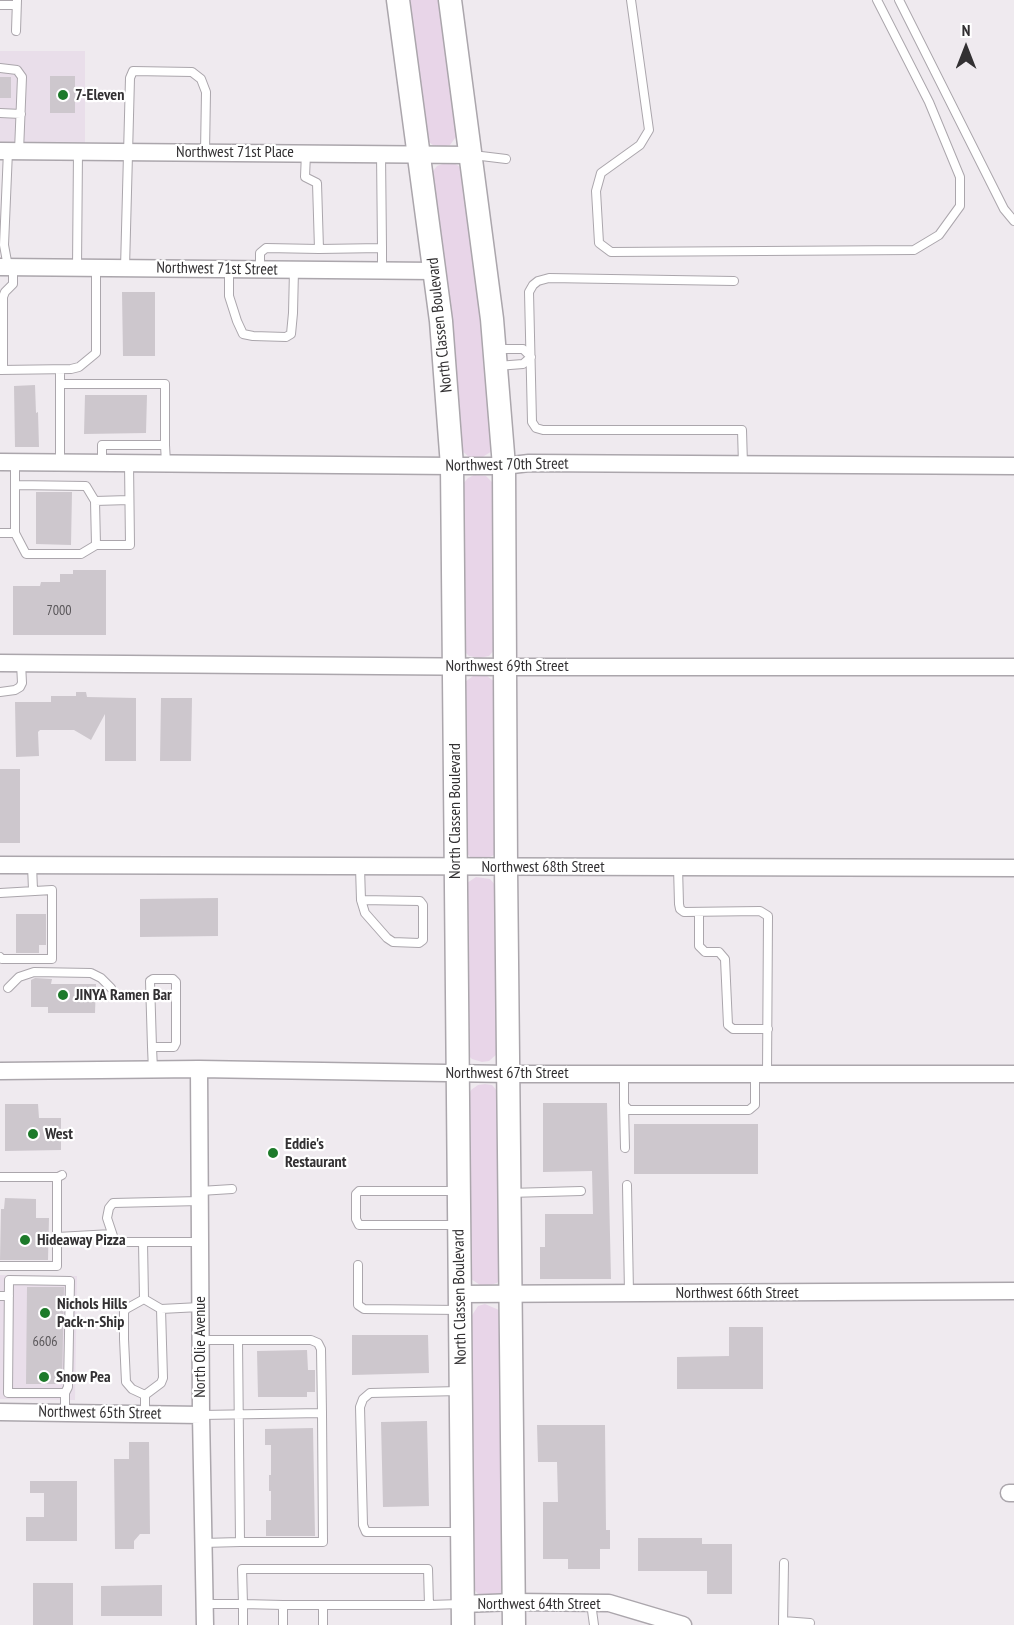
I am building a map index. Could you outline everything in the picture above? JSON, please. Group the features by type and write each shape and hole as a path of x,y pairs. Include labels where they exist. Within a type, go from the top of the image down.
{"street":[{"name":"North Classen Boulevard","path":"398,0 447,374 452,466 463,1615"},
{"path":"450,0 496,357 504,466 514,1625"},
{"name":"Northwest 71st Place","path":"9,151 470,155"},
{"name":"Northwest 71st Street","path":"7,267 435,271"},
{"name":"Northwest 70th Street","path":"8,462 452,466 504,466 529,463 1014,466"},
{"name":"Northwest 69th Street","path":"0,663 506,667 1014,667"},
{"name":"Northwest 68th Street","path":"0,865 1014,868"},
{"name":"Northwest 67th Street","path":"0,1071 199,1069 508,1074 1014,1074"},
{"name":"North Olie Avenue","path":"199,1069 200,1340 205,1625"},
{"name":"Northwest 66th Street","path":"460,1302 510,1295 1014,1291"},
{"name":"Northwest 65th Street","path":"0,1412 201,1415"},
{"name":"Northwest 64th Street","path":"463,1615 514,1602 591,1603 609,1604 641,1619 683,1625"}],"lane":[{"path":"631,0 649,130 640,145 602,173 597,191 599,243 611,252 914,250 939,235 960,206 960,177 929,102 877,0"},
{"path":"899,0 1004,208 1014,221"},
{"path":"0,5 16,2 16,31"},
{"path":"0,68 17,70 22,77 21,114 9,151 4,245 7,267 13,284 3,297 2,370 60,370 80,367 96,353 96,268"},
{"path":"125,268 130,78 134,71 192,72 201,79 206,92 205,152"},
{"path":"0,113 21,114"},
{"path":"77,268 78,151"},
{"path":"306,153 305,177 317,183 319,249"},
{"path":"381,153 382,271"},
{"path":"470,155 506,159"},
{"path":"260,269 260,253 266,248 382,248"},
{"path":"229,269 229,296 243,334 286,337 291,333 294,270"},
{"path":"734,281 549,278 538,281 529,292 532,422 536,428 543,430 742,430 742,465"},
{"path":"496,357 523,349 531,357"},
{"path":"496,357 523,364 531,357"},
{"path":"60,370 60,462"},
{"path":"60,384 165,384 166,463"},
{"path":"102,463 102,445 165,445"},
{"path":"8,462 15,485 15,533 26,554 81,554 96,545 130,545 129,463"},
{"path":"15,485 86,486 95,501 96,545"},
{"path":"95,501 129,500"},
{"path":"0,533 15,533"},
{"path":"0,692 20,687 22,683 21,663"},
{"path":"32,865 33,890"},
{"path":"360,867 361,900 365,913 393,942 419,943 423,940 423,904 420,901 361,900"},
{"path":"624,1105 629,1110 749,1110 755,1104 768,1029 768,915 760,911 688,913 680,909 678,867"},
{"path":"0,893 52,890 52,959 2,959 0,957"},
{"path":"699,912 699,946 705,952 719,952 725,959 728,1025 733,1029 768,1029"},
{"path":"8,988 19,977 33,972 91,973 101,978 111,988"},
{"path":"152,1047 174,1047 176,1043 176,982 173,979 150,981 152,1047 153,1070"},
{"path":"624,1074 625,1148"},
{"path":"0,1177 59,1176 57,1266 0,1266"},
{"path":"627,1185 629,1293"},
{"path":"200,1242 120,1242 114,1239 112,1234 107,1218 109,1208 113,1203 200,1196 232,1189"},
{"path":"458,1191 359,1191 356,1194 356,1219 359,1225 459,1226"},
{"path":"509,1192 582,1191"},
{"path":"57,1237 112,1234"},
{"path":"143,1242 144,1299"},
{"path":"358,1265 358,1305 364,1309 460,1302"},
{"path":"65,1393 8,1393 4,1367 5,1296 9,1280 70,1281 68,1387 65,1393 65,1413"},
{"path":"144,1299 161,1309 200,1307"},
{"path":"144,1299 124,1312 124,1338 126,1382 132,1389 145,1395"},
{"path":"145,1395 164,1378 161,1309"},
{"path":"200,1340 311,1340 318,1343 321,1349 322,1413 323,1542 203,1543"},
{"path":"238,1340 240,1542"},
{"path":"461,1391 370,1393 363,1399 360,1407 363,1525 366,1532 462,1532"},
{"path":"145,1395 145,1414"},
{"path":"201,1415 322,1413"},
{"path":"784,1563 783,1623 810,1623"},
{"path":"243,1625 242,1569 428,1569 429,1605"},
{"path":"591,1603 594,1625"},
{"path":"205,1604 429,1605 463,1615"},
{"path":"283,1605 283,1625"},
{"path":"323,1605 323,1625"}],"shaded area":[{"path":"405,0 443,0 458,134 450,145 442,147 426,140"},
{"path":"0,51 85,51 85,144 0,142"},
{"path":"448,162 463,169 488,344 492,451 481,458 469,457 460,449 430,175 437,166"},
{"path":"474,475 486,476 495,485 496,648 489,656 479,658 469,656 465,652 461,486"},
{"path":"473,676 487,676 496,683 497,851 484,860 471,858 464,850 465,682"},
{"path":"476,877 490,879 497,887 498,1053 489,1061 482,1062 472,1059 467,1054 464,885"},
{"path":"478,1085 492,1085 499,1093 501,1278 497,1283 483,1287 471,1279 468,1096 471,1090"},
{"path":"0,1275 77,1276 75,1400 0,1399"},
{"path":"485,1304 499,1310 504,1317 506,1590 497,1596 484,1598 471,1586 469,1320 478,1306"}],"building":[{"name":"7-Eleven","path":"50,76 75,76 75,113 50,113"},
{"path":"0,77 11,77 11,98 0,98"},
{"path":"122,292 155,292 155,356 123,356"},
{"path":"35,385 39,447 15,447 14,386"},
{"path":"85,395 147,395 146,433 84,434"},
{"path":"36,492 72,492 71,545 36,544"},
{"path":"73,570 106,570 106,635 13,635 13,586 40,586 41,582 60,582 60,574 73,574"},
{"path":"76,692 86,692 87,697 136,698 136,761 105,761 105,714 91,740 74,730 40,730 38,732 39,756 16,757 15,702 51,702 51,696 76,696"},
{"path":"161,698 192,698 191,761 160,761"},
{"path":"0,769 20,769 20,843 0,843"},
{"path":"218,898 218,936 140,937 140,899"},
{"path":"16,914 46,914 46,945 39,945 39,953 16,953"},
{"name":"JINYA Ramen Bar","path":"35,978 52,979 51,984 96,984 95,1013 48,1013 48,1007 31,1007 31,980"},
{"path":"543,1103 607,1103 611,1279 540,1279 540,1247 545,1247 545,1214 593,1214 592,1171 543,1172"},
{"name":"West","path":"5,1104 38,1104 39,1118 61,1118 61,1150 5,1151"},
{"path":"634,1124 758,1124 758,1174 634,1174"},
{"name":"Hideaway Pizza","path":"5,1198 36,1199 36,1218 49,1218 48,1260 0,1260 1,1209 4,1209"},
{"path":"27,1287 64,1287 62,1384 26,1384"},
{"path":"729,1327 763,1327 763,1389 677,1389 677,1357 729,1356"},
{"path":"352,1335 428,1335 429,1373 352,1375"},
{"path":"307,1350 308,1370 315,1370 315,1392 307,1392 307,1397 258,1397 257,1351"},
{"path":"427,1421 429,1506 383,1507 381,1422"},
{"path":"537,1425 605,1425 606,1530 610,1530 610,1549 600,1549 600,1569 568,1569 568,1559 543,1559 543,1502 558,1502 557,1462 538,1462"},
{"path":"313,1428 315,1536 266,1536 266,1520 271,1520 269,1475 271,1475 271,1445 265,1445 265,1429"},
{"path":"129,1442 149,1442 150,1534 140,1534 134,1541 134,1549 115,1549 114,1459 129,1459"},
{"path":"30,1481 77,1481 77,1541 26,1541 26,1517 44,1517 44,1493 30,1493"},
{"path":"638,1538 702,1538 702,1544 732,1544 732,1594 707,1594 707,1571 638,1571"},
{"path":"33,1583 73,1583 73,1625 33,1625"},
{"path":"162,1585 162,1616 101,1616 101,1586"}],"place":[{"name":"7-Eleven","path":"63,95"},
{"name":"JINYA Ramen Bar","path":"63,995"},
{"name":"West","path":"33,1134"},
{"name":"Eddie's Restaurant","path":"273,1153"},
{"name":"Hideaway Pizza","path":"25,1240"},
{"name":"Nichols Hills Pack-n-Ship","path":"45,1313"},
{"name":"Snow Pea","path":"44,1377"}]}
